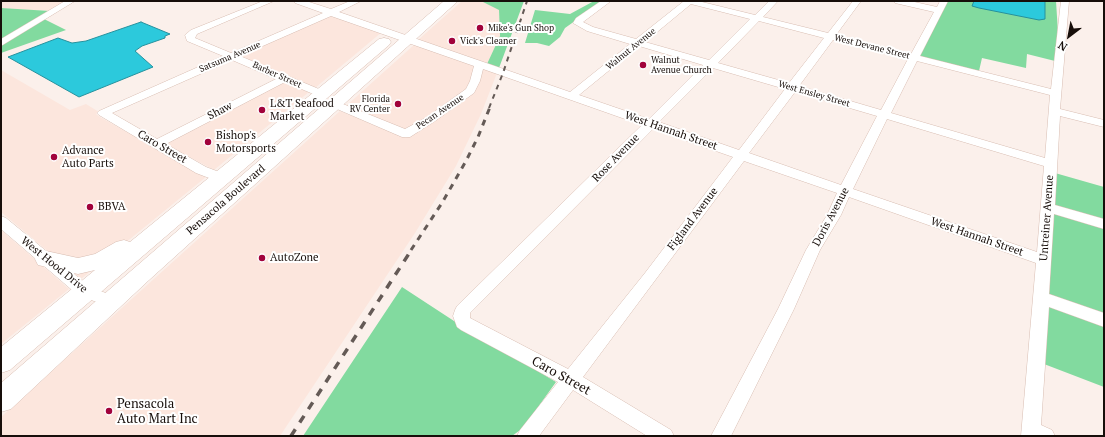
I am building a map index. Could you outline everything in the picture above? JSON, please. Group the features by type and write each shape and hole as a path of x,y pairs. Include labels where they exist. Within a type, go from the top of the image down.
{"highway":[{"name":"Pensacola Boulevard","path":"1,400 112,301 405,29 433,1"},
{"path":"405,29 404,33 440,1"},
{"name":"Pensacola Boulevard","path":"405,29 452,1"},
{"name":"Pensacola Boulevard","path":"1,362 229,172 328,99"},
{"path":"46,259 78,266 100,261 117,253 178,203 229,172"},
{"path":"112,301 112,285 125,270 218,190 229,172"},
{"path":"1,386 85,313 92,301 85,292"}],"street":[{"path":"1,43 71,1"},
{"name":"Barber Street","path":"270,1 208,26 190,35 190,37 192,40 232,56 406,134"},
{"name":"West Hannah Street","path":"298,1 331,12 405,29 479,64 1043,260"},
{"name":"Satsuma Avenue","path":"103,113 357,1"},
{"name":"West Ensley Street","path":"607,1 579,20 578,23 590,29 638,44 792,87 1051,164"},
{"name":"West Devane Street","path":"690,1 1056,93"},
{"name":"Walnut Avenue","path":"571,96 690,1"},
{"name":"Rose Avenue","path":"462,316 463,310 550,226 649,124 774,1"},
{"name":"Figland Avenue","path":"527,436 650,277 830,36 858,1"},
{"path":"898,1 942,6"},
{"name":"Untreiner Avenue","path":"1036,434 1043,260 1065,1"},
{"name":"Doris Avenue","path":"721,436 786,309 813,250 834,215 884,114 942,6"},
{"name":"Pecan Avenue","path":"406,134 436,116 470,90 475,81 479,64"},
{"name":"Shaw","path":"157,144 284,79"},
{"path":"1055,111 1104,124"},
{"name":"Caro Street","path":"103,113 201,170 229,172"},
{"path":"1048,207 1104,224"},
{"name":"West Hood Drive","path":"1,221 85,292 112,301"},
{"path":"1042,298 1104,320"},
{"name":"Caro Street","path":"462,316 463,322 467,325 570,380 664,436"}],"shaded area":[{"path":"1,1 68,1 50,11 1,8"},
{"path":"462,1 481,1 499,9 500,36 487,64 418,40"},
{"path":"331,14 382,32 315,88 239,55"},
{"path":"415,44 475,65 471,81 464,92 407,131 346,106"},
{"path":"482,68 497,73 481,114 456,166 415,233 280,436 1,436 1,417 340,111 406,138 471,94"},
{"path":"1,70 70,110 86,104 99,112 96,114 100,117 206,177 81,279 1,212"},
{"path":"283,82 309,92 214,170 164,143"},
{"path":"1,230 69,289 1,344"}],"green space":[{"path":"481,1 524,1 499,68 487,64 500,36 499,10"},
{"path":"594,1 603,1 565,28 560,37 549,46 537,43 525,43 535,10 570,14"},
{"path":"948,1 1056,1 1058,33 1055,61 1027,54 1026,68 982,58 979,71 919,56"},
{"path":"1,8 50,11 1,40"},
{"path":"44,19 66,30 1,53 1,45"},
{"path":"1055,173 1104,187 1104,221 1053,205"},
{"path":"1053,212 1104,228 1104,316 1049,296"},
{"path":"402,287 454,321 556,382 523,428 512,436 303,436"},
{"path":"1048,305 1104,325 1104,387 1044,364"}],"water":[{"path":"974,1 1045,1 1045,19 1039,20 979,8 972,6"},
{"path":"141,22 170,34 165,36 165,38 142,46 135,51 153,67 79,97 8,57 58,38 72,43 86,41"}],"railway":[{"path":"489,108 503,73 527,1"},
{"path":"411,250 442,203 466,161 478,137 490,107"},
{"path":"291,436 412,249"}],"place":[{"name":"Mike's Gun Shop","path":"480,28"},
{"name":"Vick's Cleaner","path":"452,41"},
{"name":"Walnut Avenue Church","path":"643,65"},
{"name":"Florida RV Center","path":"398,104"},
{"name":"L&T Seafood Market","path":"262,110"},
{"name":"Bishop's Motorsports","path":"208,142"},
{"name":"Advance Auto Parts","path":"54,157"},
{"name":"BBVA","path":"90,207"},
{"name":"AutoZone","path":"262,258"},
{"name":"Pensacola Auto Mart Inc","path":"109,411"}]}
